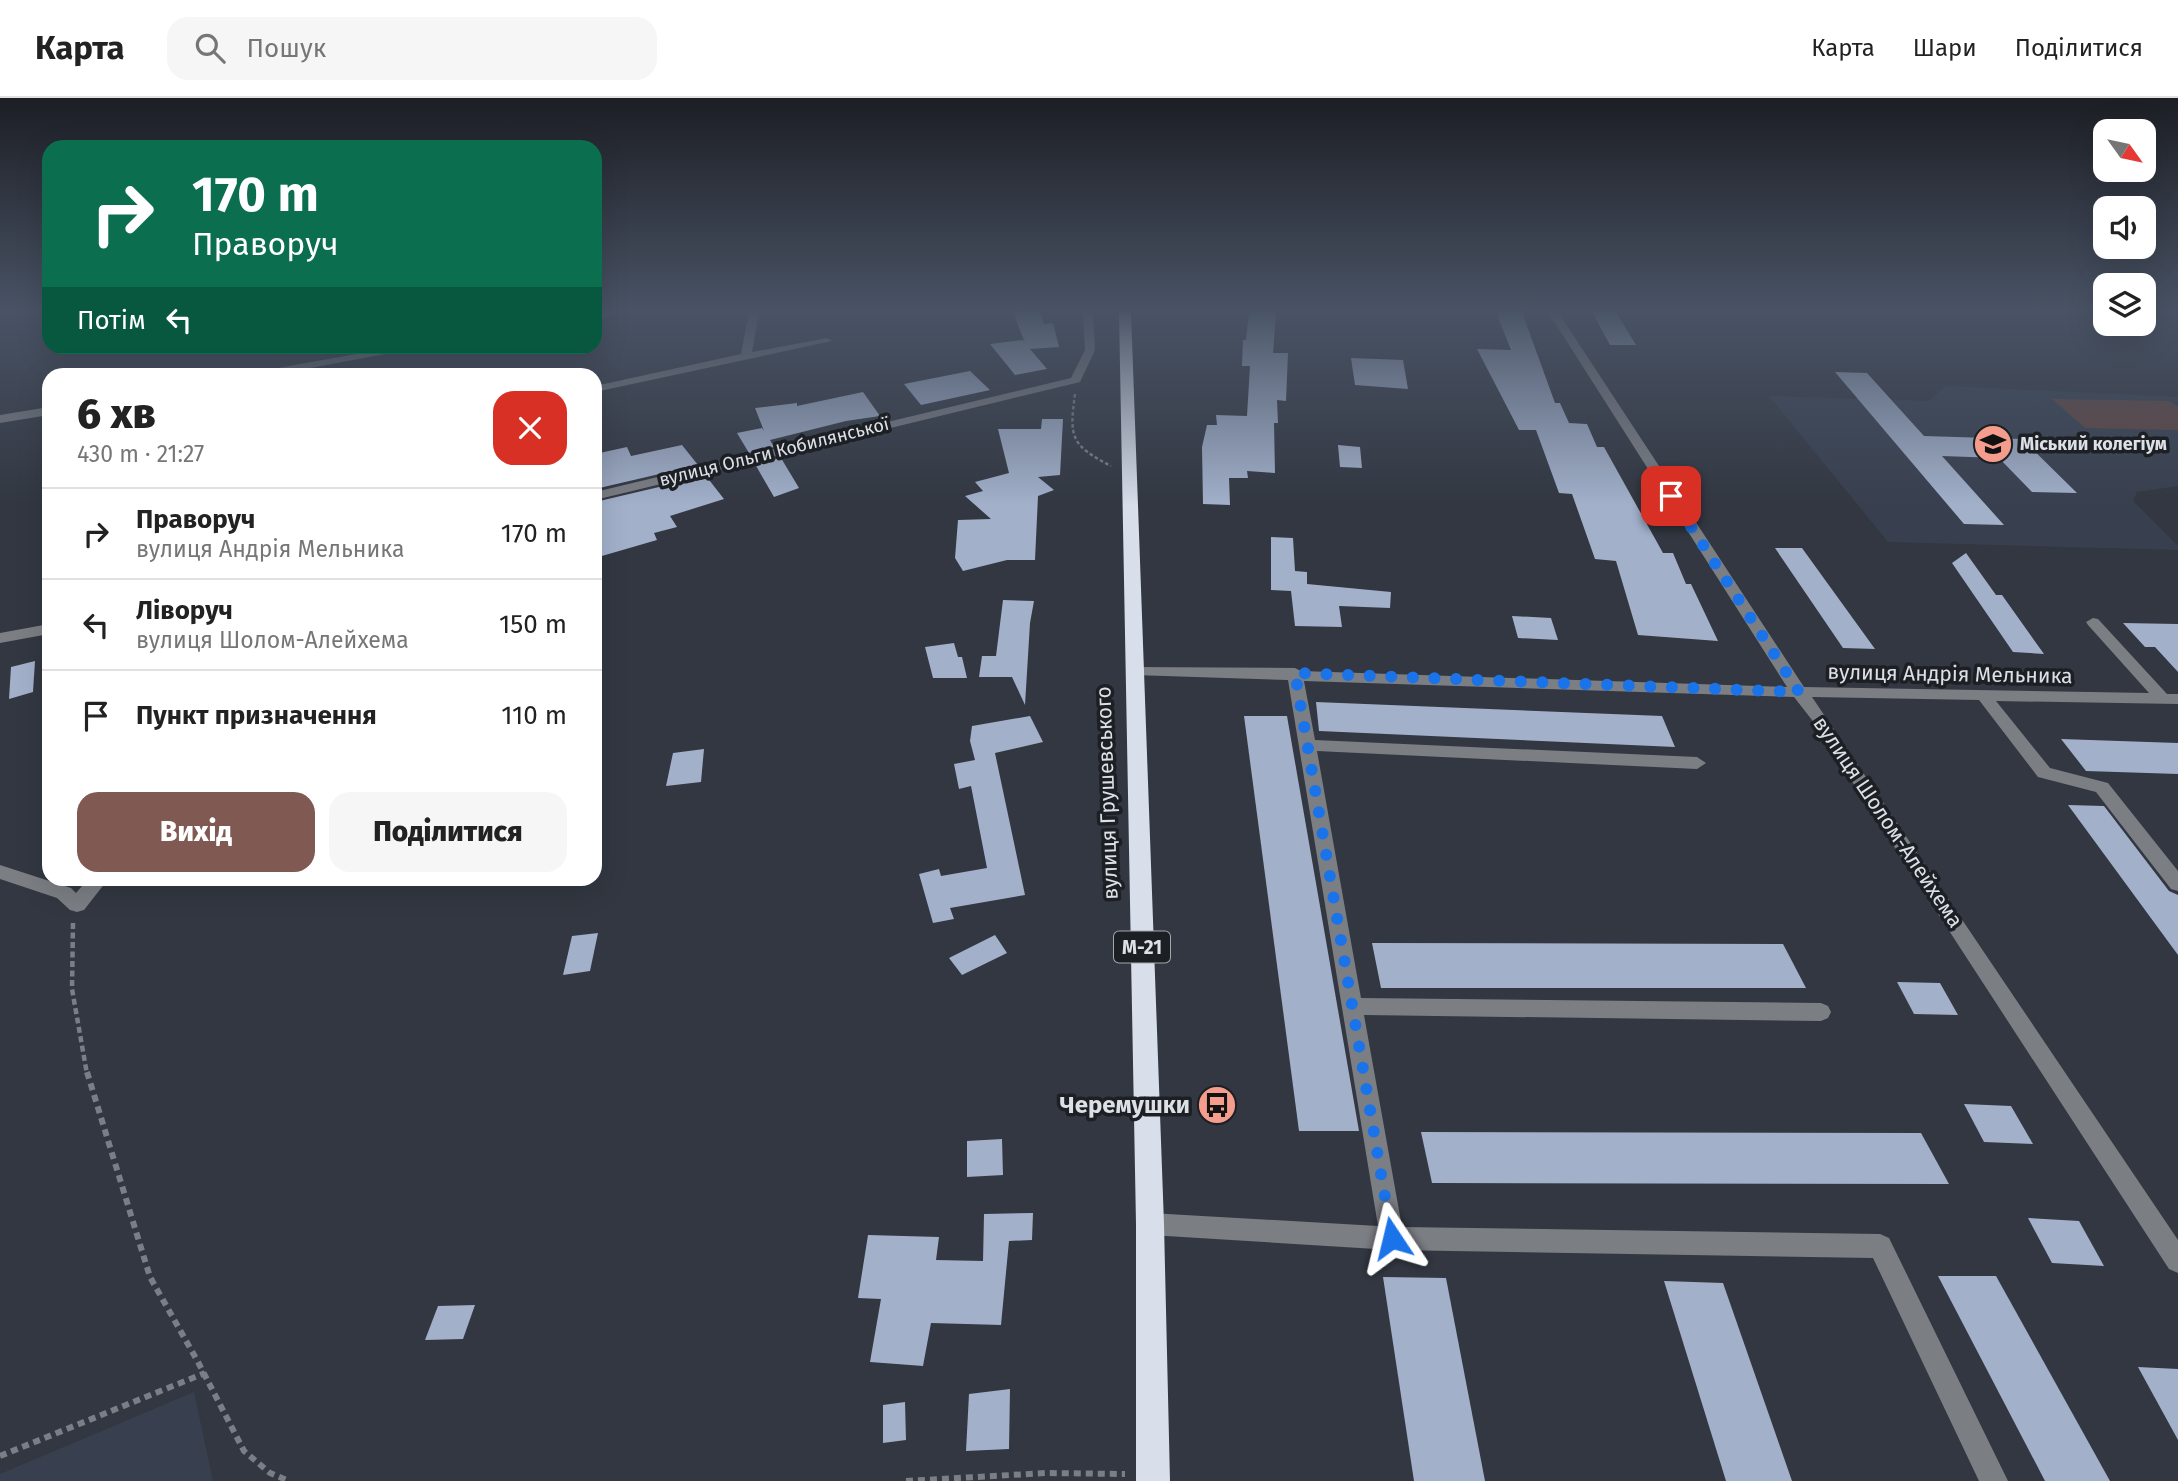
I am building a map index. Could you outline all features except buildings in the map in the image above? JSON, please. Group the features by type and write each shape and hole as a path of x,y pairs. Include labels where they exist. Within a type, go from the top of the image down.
{"highway":[{"name":"вулиця Грушевського","path":"1126,377 1150,1224 1152,1478"}],"street":[{"path":"602,387 652,377"},
{"name":"вулиця Шолом-Алейхема","path":"1595,377 1799,692 1818,716 2178,1261"},
{"name":"вулиця Ольги Кобилянської","path":"602,494 1076,380"},
{"path":"0,419 42,412"},
{"path":"2093,622 2170,699"},
{"path":"0,639 42,630"},
{"name":"вулиця Андрія Мельника","path":"1133,670 1295,673 1799,692 2170,699"},
{"path":"1295,673 1392,1238"},
{"path":"1984,696 2044,773 2102,787 2178,884"},
{"path":"1307,745 1697,763"},
{"path":"0,872 42,886"},
{"path":"43,886 64,893 77,905 93,886"},
{"path":"1351,1006 1821,1012"},
{"path":"1150,1224 1392,1238 1880,1247 1994,1481"}],"path":[{"path":"1076,380 1070,434 1075,444 1108,464 1128,472"},
{"path":"77,905 69,951 71,990 92,1090 149,1276 205,1373 241,1452 267,1474 289,1481"},
{"path":"0,1456 205,1373"},
{"path":"906,1481 1046,1473 1152,1478"}],"shaded area":[{"name":"Міський колегіум","path":"1946,386 2178,397 2178,486 2137,492 2133,501 2178,546 2178,550 1888,542 1769,396 1929,401"},
{"path":"2052,399 2170,401 2178,407 2178,430 2085,428"},
{"path":"194,1392 213,1481 0,1481 0,1474"}],"place":[{"name":"Міський колегіум","path":"1993,444"},
{"name":"Черемушки","path":"1217,1105"}],"route":[{"path":"1392,1238 1295,673 1799,692 1671,496"}]}
